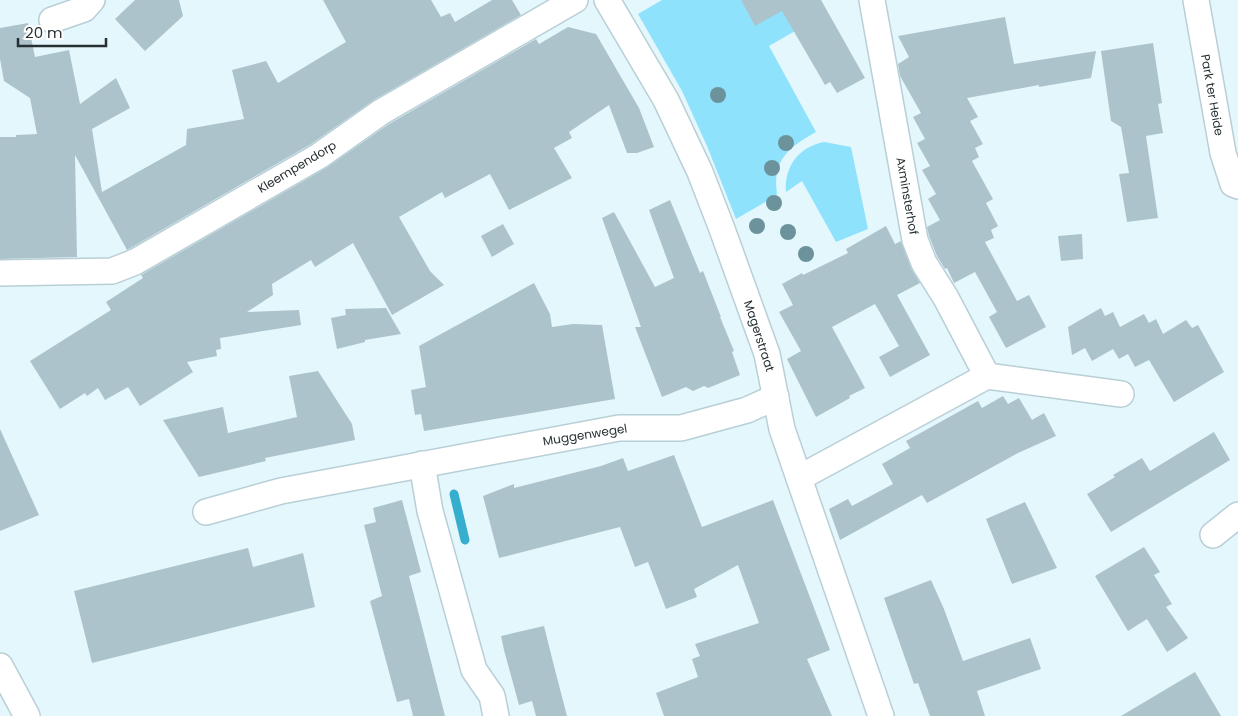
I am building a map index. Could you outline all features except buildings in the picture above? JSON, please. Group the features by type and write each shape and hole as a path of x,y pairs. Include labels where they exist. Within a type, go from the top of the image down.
{"street":[{"path":"52,20 84,9 92,0"},
{"name":"Kleempendorp","path":"0,273 112,271 135,262 319,156 382,112 576,0"},
{"name":"Magerstraat","path":"608,0 666,100 700,172 722,229 767,354 782,429 881,716"},
{"name":"Axminsterhof","path":"872,0 915,240 924,263 946,298 987,376"},
{"name":"Park ter Heide","path":"1196,0 1223,153 1233,184 1238,186"},
{"path":"799,478 987,376 1121,394"},
{"name":"Muggenwegel","path":"206,512 281,491 619,428 681,428 747,410 776,397"},
{"path":"422,464 430,511 474,670 492,696 496,716"},
{"path":"1212,535 1238,515"},
{"path":"0,666 27,716"}],"shaded area":[{"path":"662,0 778,0 795,31 769,46 816,132 790,149 780,163 776,182 777,194 736,219 707,146 682,91 638,14"},
{"path":"824,142 851,147 868,229 836,242 802,181 786,192 788,174 795,159 807,148"}],"waterway":[{"path":"454,494 465,540"}]}
